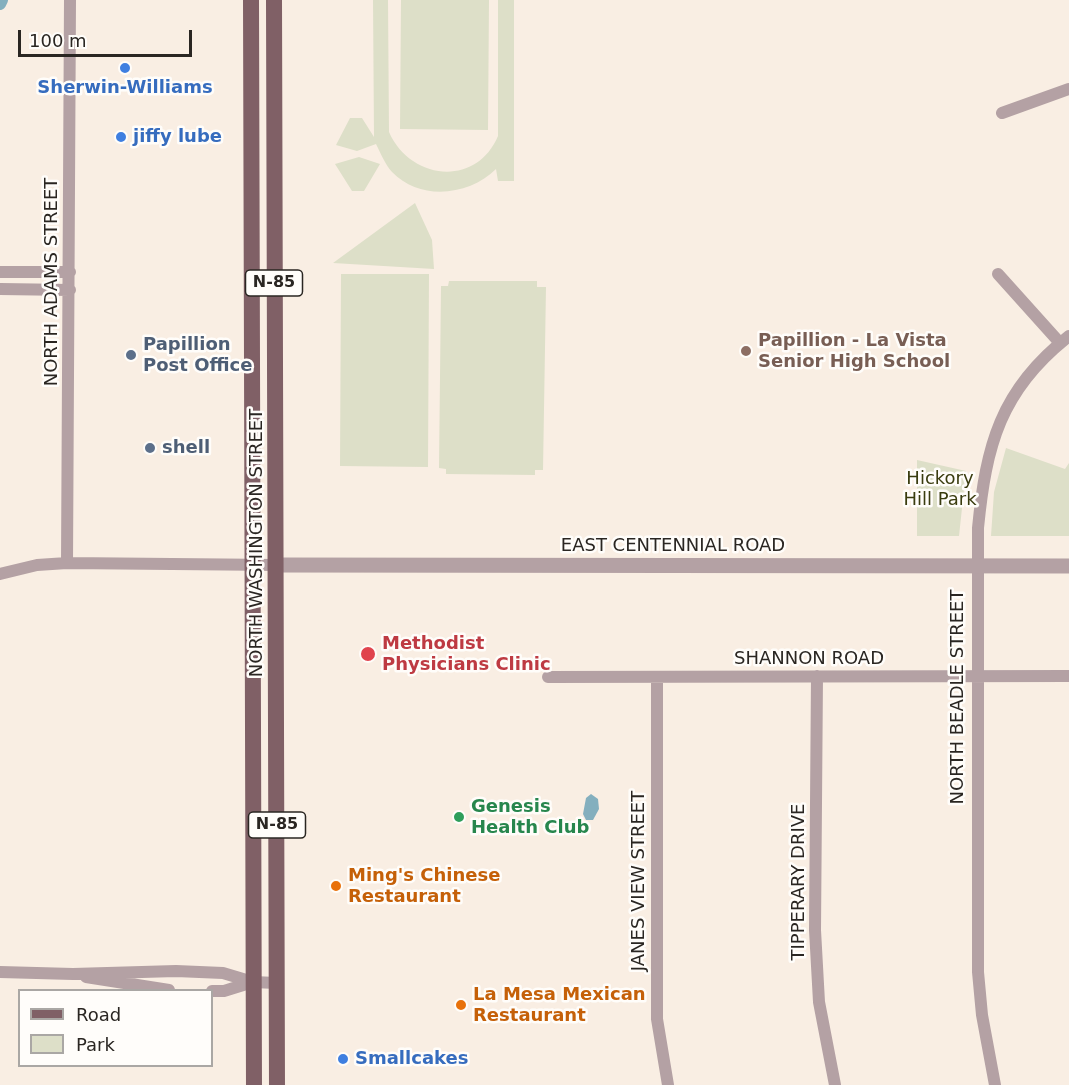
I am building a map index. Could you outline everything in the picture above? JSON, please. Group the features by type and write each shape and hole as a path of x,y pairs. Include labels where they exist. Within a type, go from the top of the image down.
{"main road":[{"name":"NORTH WASHINGTON STREET","path":"251,0 254,1085"},
{"name":"NORTH WASHINGTON STREET","path":"274,0 277,1085"}],"street":[{"name":"NORTH ADAMS STREET","path":"67,563 70,0"},
{"path":"1002,113 1069,89"},
{"path":"0,272 70,272"},
{"path":"998,274 1064,339"},
{"path":"0,289 70,290"},
{"name":"NORTH BEADLE STREET","path":"996,1085 982,1015 978,972 976,567 983,474 995,432 1018,389 1064,339"},
{"path":"6,572 67,563 277,565"},
{"name":"EAST CENTENNIAL ROAD","path":"277,565 1069,566"},
{"name":"TIPPERARY DRIVE","path":"817,676 815,930 819,1002 835,1085"},
{"name":"SHANNON ROAD","path":"548,677 1069,676"},
{"name":"JANES VIEW STREET","path":"657,677 657,1018 668,1085"},
{"path":"0,972 73,974 176,971 223,973 253,982 276,983"},
{"path":"73,974 116,984 160,989"},
{"path":"213,991 253,982"}],"green space":[{"path":"373,0 388,0 389,132 399,148 412,160 427,168 443,172 459,170 475,164 488,153 498,136 498,0 514,0 514,181 498,181 496,169 473,185 445,192 431,191 404,182 392,172 376,144 357,151 336,145 350,118 362,118 374,137"},
{"path":"401,0 489,0 488,130 400,129"},
{"path":"359,157 380,164 364,191 352,191 335,164"},
{"path":"415,203 432,240 434,269 333,263"},
{"path":"341,274 429,274 428,467 340,466"},
{"path":"449,281 537,281 537,287 546,287 543,470 535,470 535,475 446,474 446,469 439,468 441,286 448,286"},
{"name":"Hickory Hill Park","path":"1006,448 1065,469 1069,463 1069,536 991,536 994,492"},
{"name":"Hickory Hill Park","path":"917,460 966,471 959,536 917,536"}],"water":[{"path":"591,794 598,799 599,809 593,820 586,820 583,814 586,798"}],"waterway":[{"path":"0,4 2,0"}],"place":[{"name":"Sherwin-Williams","path":"125,68"},
{"name":"jiffy lube","path":"121,137"},
{"name":"Papillion - La Vista Senior High School","path":"746,351"},
{"name":"Papillion Post Office","path":"131,355"},
{"name":"shell","path":"150,448"},
{"name":"Methodist Physicians Clinic","path":"368,654"},
{"name":"Genesis Health Club","path":"459,817"},
{"name":"Ming's Chinese Restaurant","path":"336,886"},
{"name":"La Mesa Mexican Restaurant","path":"461,1005"},
{"name":"Smallcakes","path":"343,1059"}]}
